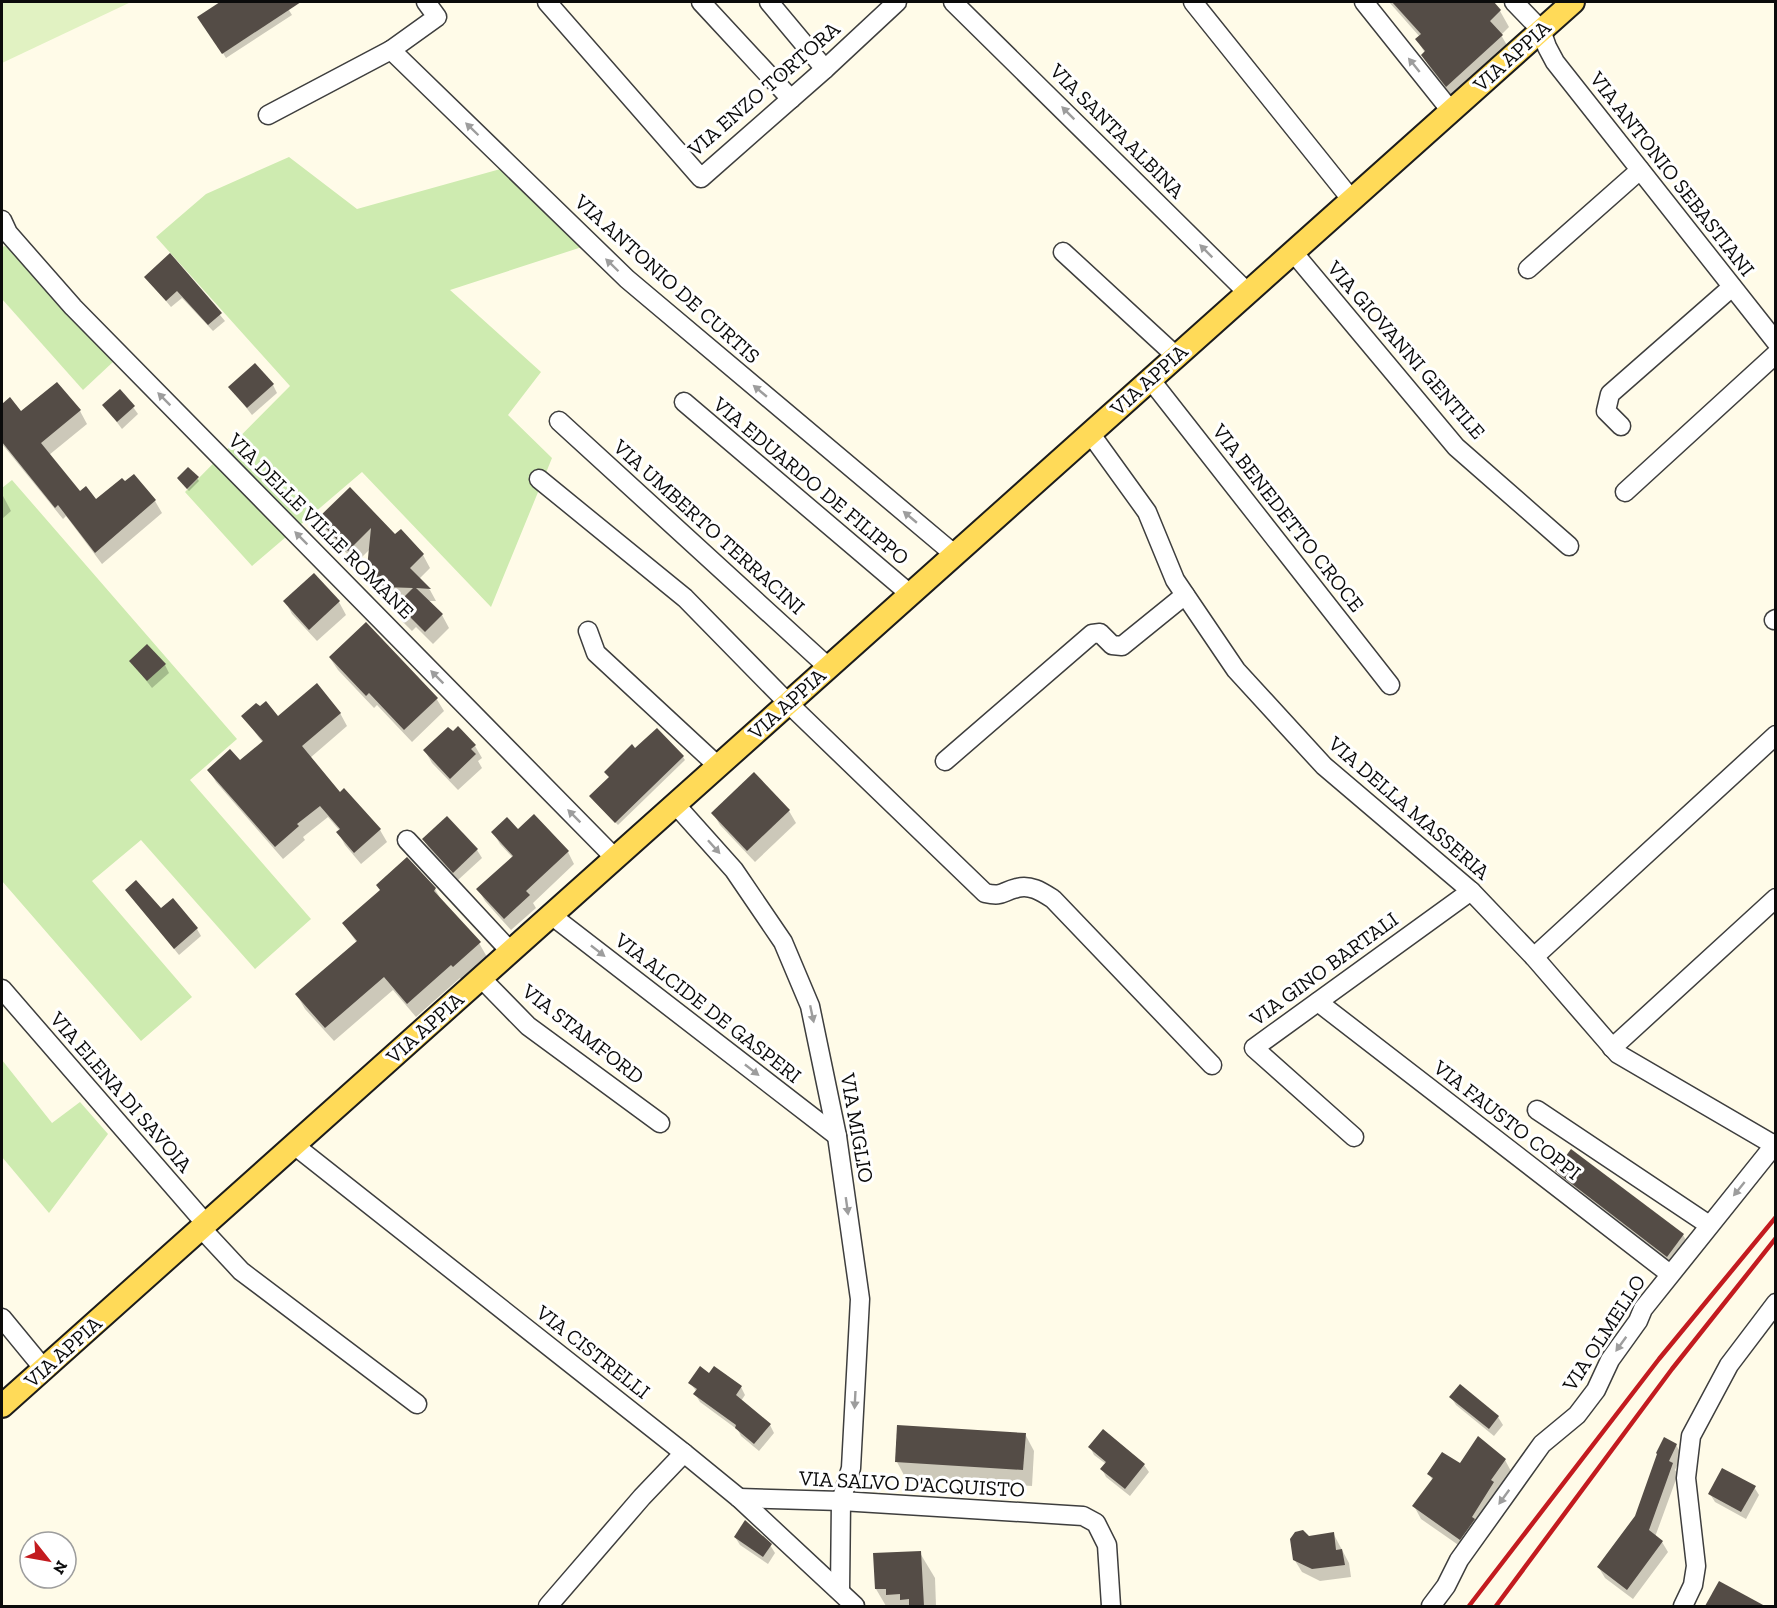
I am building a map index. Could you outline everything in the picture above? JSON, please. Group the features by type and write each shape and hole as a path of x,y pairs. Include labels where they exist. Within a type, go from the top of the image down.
{"main road":[{"name":"VIA APPIA","path":"2,1407 1573,2"}],"street":[{"path":"268,115 391,50 437,17 426,2"},
{"name":"VIA ENZO TORTORA","path":"547,2 701,178 897,2"},
{"path":"701,2 791,99"},
{"path":"769,2 825,69"},
{"name":"VIA SANTA ALBINA","path":"953,2 1247,292"},
{"path":"1193,2 1351,199"},
{"path":"1364,2 1450,111"},
{"name":"VIA ANTONIO SEBASTIANI","path":"1514,2 1541,30 1556,62 1776,342"},
{"name":"VIA ANTONIO DE CURTIS","path":"391,50 627,279 954,554"},
{"path":"1528,269 1640,170"},
{"name":"VIA DELLE VILLE ROMANE","path":"4,230 81,316 615,858"},
{"path":"1063,252 1176,356"},
{"name":"VIA GIOVANNI GENTILE","path":"1293,252 1456,447 1569,546"},
{"path":"1621,426 1606,411 1610,394 1732,287"},
{"path":"1625,492 1776,354"},
{"name":"VIA BENEDETTO CROCE","path":"1150,379 1390,685"},
{"name":"VIA EDUARDO DE FILIPPO","path":"684,402 910,594"},
{"name":"VIA UMBERTO TERRACINI","path":"559,421 828,667"},
{"name":"VIA DELLA MASSERIA","path":"1090,433 1147,512 1175,580 1236,670 1324,766 1471,891 1534,957 1618,1054 1775,1144"},
{"path":"539,479 685,598 788,704 985,893 998,896 1018,887 1034,888 1053,899 1212,1065"},
{"path":"945,761 1092,634 1100,633 1112,645 1122,646 1185,595"},
{"path":"588,632 596,653 718,766"},
{"path":"1534,957 1776,735"},
{"name":"VIA MIGLIO","path":"675,804 734,870 783,942 810,1005 837,1136 860,1299 851,1468 841,1501 840,1591"},
{"path":"407,840 510,951"},
{"name":"VIA GINO BARTALI","path":"1354,1137 1254,1048 1471,891"},
{"path":"1612,1048 1776,898"},
{"name":"VIA ALCIDE DE GASPERI","path":"551,915 837,1136"},
{"name":"VIA STAMFORD","path":"481,978 528,1026 660,1123"},
{"name":"VIA ELENA DI SAVOIA","path":"2,989 241,1271 417,1404"},
{"name":"VIA FAUSTO COPPI","path":"1318,1002 1670,1274"},
{"path":"1537,1110 1709,1226"},
{"name":"VIA OLMELLO","path":"1431,1606 1446,1586 1459,1560 1542,1444 1577,1415 1596,1390 1610,1360 1670,1274 1775,1144"},
{"name":"VIA CISTRELLI","path":"294,1145 739,1498 855,1606"},
{"path":"1683,1606 1694,1585 1696,1566 1686,1478 1691,1436 1729,1365 1776,1303"},
{"path":"2,1318 44,1369"},
{"path":"548,1606 642,1497 684,1453"},
{"name":"VIA SALVO D'ACQUISTO","path":"739,1498 841,1501 1083,1516 1096,1523 1107,1545 1111,1606"}],"green space":[{"path":"2,2 131,2 2,63"},
{"path":"289,157 357,209 504,168 585,246 450,290 541,372 508,415 552,458 491,607 362,472 252,566 185,492 290,386 156,237 206,194"},
{"path":"5,246 114,361 83,390 2,299 2,247"},
{"path":"12,480 237,739 190,780 311,919 255,969 141,840 92,881 192,997 141,1041 2,881 2,488"},
{"path":"2,1060 52,1123 80,1102 108,1134 49,1213 2,1157"}],"building":[{"path":"220,2 301,2 222,54 197,17"},
{"path":"1392,2 1494,2 1501,10 1490,21 1503,35 1446,87 1421,55 1425,51 1415,39 1421,34"},
{"path":"170,253 222,313 208,325 177,291 166,301 144,277"},
{"path":"255,363 274,384 247,408 228,387"},
{"path":"57,382 81,410 41,443 80,491 86,486 96,499 122,478 125,481 134,474 156,500 95,553 58,505 55,508 2,442 2,404 10,397 21,411"},
{"path":"120,389 135,406 117,422 102,405"},
{"path":"188,467 199,477 187,489 177,478"},
{"path":"350,487 395,534 401,529 424,554 410,568 431,589 416,588 443,614 425,632 408,615 404,619 393,608 413,588 384,587 367,568 371,528 348,551 317,519"},
{"path":"314,573 340,601 309,630 283,601"},
{"path":"366,622 438,698 404,730 369,693 366,696 329,657"},
{"path":"147,644 166,664 147,681 129,661"},
{"path":"317,683 341,713 302,746 340,792 344,788 381,829 354,853 336,832 340,829 320,806 297,824 299,826 275,847 207,770 230,749 240,760 263,741 241,716 256,703 260,706 266,701 278,716"},
{"path":"458,726 476,745 471,749 476,754 450,779 423,750 448,727 453,731"},
{"path":"657,728 684,756 615,823 589,796 609,777 604,772 632,744 635,748"},
{"path":"754,772 790,810 747,851 711,813"},
{"path":"534,814 569,851 526,891 530,895 504,919 476,889 513,856 491,832 507,817 518,829"},
{"path":"447,816 478,849 453,873 422,839"},
{"path":"407,857 436,888 434,891 481,942 407,1004 384,977 325,1028 295,994 357,941 342,923 380,890 376,885"},
{"path":"136,880 161,908 173,898 198,928 174,949 125,890"},
{"path":"1571,1149 1684,1234 1667,1257 1555,1171"},
{"path":"700,1366 709,1373 714,1366 742,1386 736,1395 771,1424 754,1444 735,1428 736,1425 693,1394 697,1389 688,1383"},
{"path":"1460,1384 1499,1416 1489,1429 1449,1397"},
{"path":"897,1425 1026,1433 1023,1470 895,1462"},
{"path":"1103,1429 1145,1464 1125,1489 1100,1469 1106,1462 1088,1447"},
{"path":"1478,1436 1506,1459 1491,1480 1494,1482 1472,1517 1475,1519 1460,1540 1412,1506 1433,1478 1427,1474 1442,1452 1460,1463"},
{"path":"1664,1437 1677,1444 1669,1461 1673,1463 1649,1530 1663,1541 1627,1590 1597,1567 1635,1516 1656,1453"},
{"path":"1722,1468 1756,1486 1741,1512 1708,1494"},
{"path":"745,1520 772,1544 763,1557 734,1537"},
{"path":"1303,1530 1309,1536 1334,1532 1336,1550 1342,1549 1345,1565 1312,1569 1293,1560 1290,1539 1295,1532"},
{"path":"921,1551 924,1606 909,1606 909,1599 900,1600 900,1594 886,1595 886,1589 875,1589 873,1553"},
{"path":"1719,1581 1765,1606 1705,1606"}],"railway":[{"path":"1469,1606 1659,1359 1776,1217"},
{"path":"1496,1606 1672,1369 1776,1238"}]}
